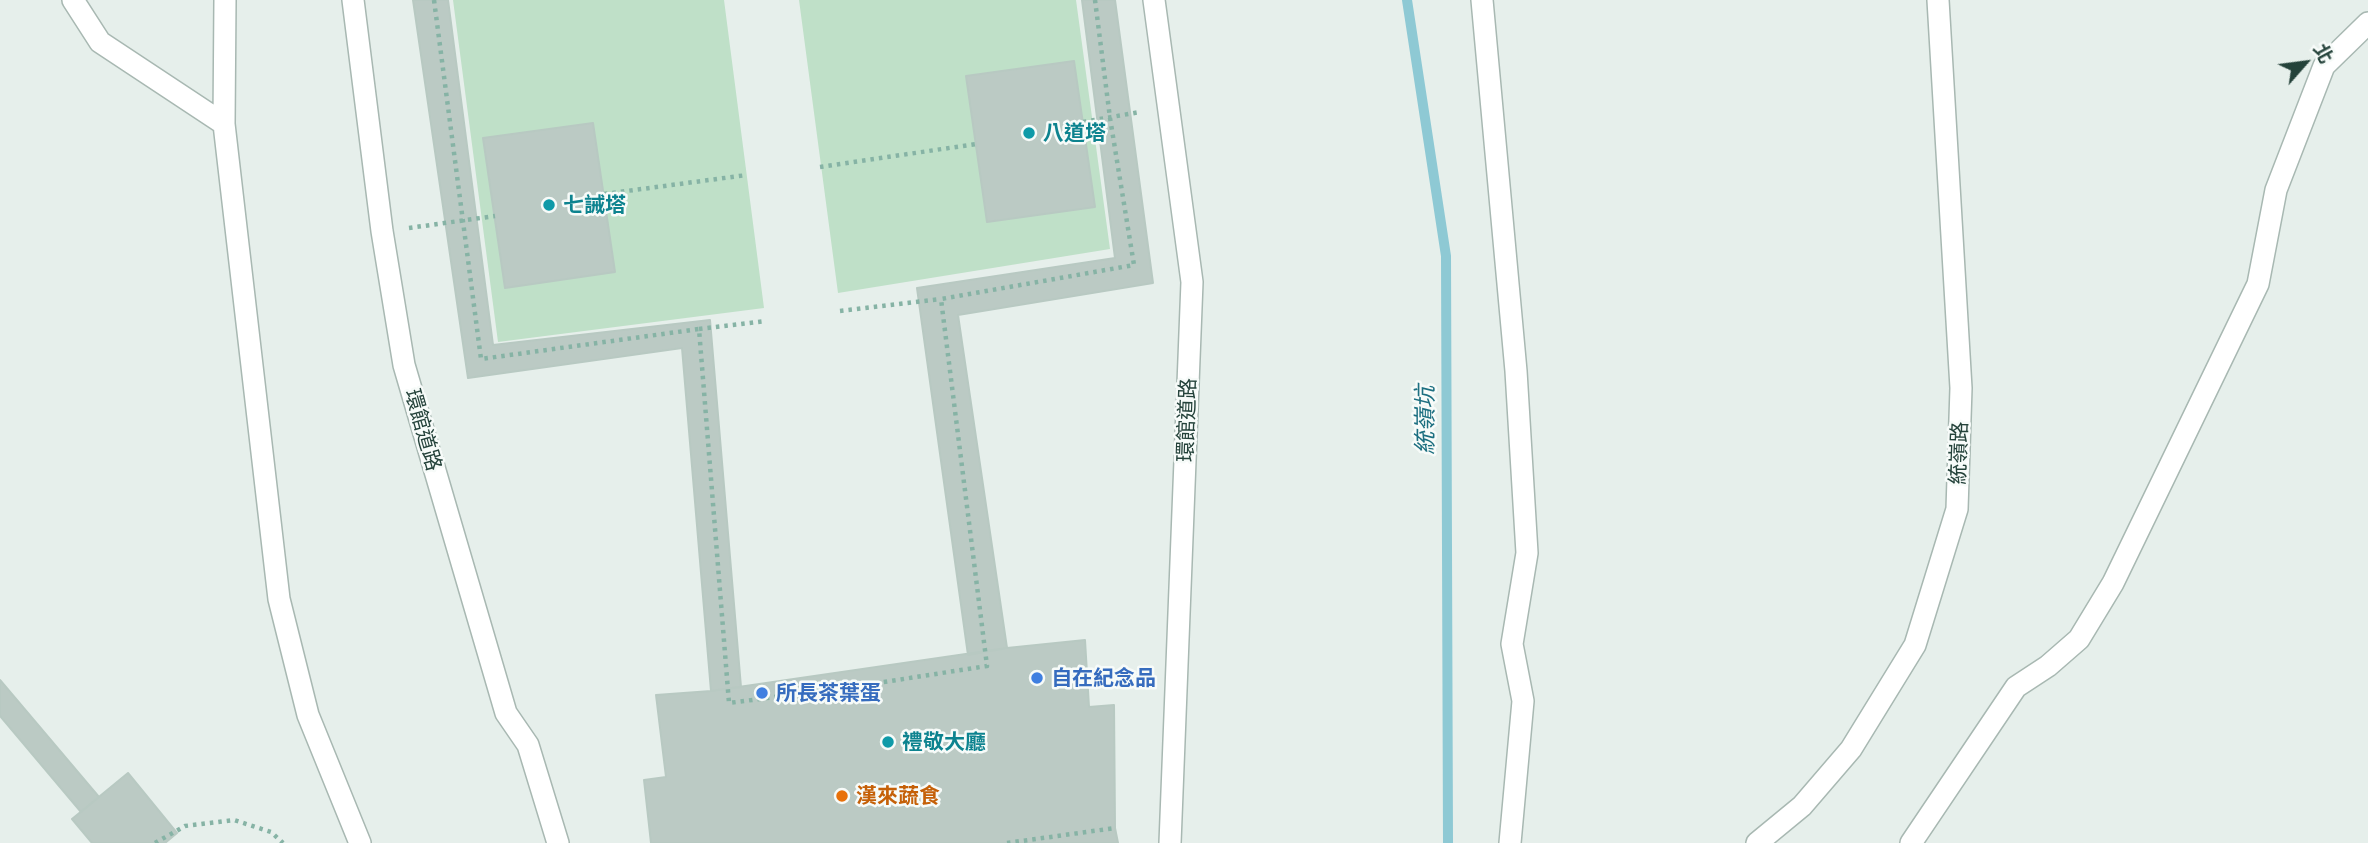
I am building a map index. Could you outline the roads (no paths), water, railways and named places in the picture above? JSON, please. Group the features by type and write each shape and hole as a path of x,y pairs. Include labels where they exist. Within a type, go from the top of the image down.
{"street":[{"path":"73,0 100,42 224,124"},
{"path":"225,0 224,124 279,599 308,715 360,843"},
{"name":"環館道路","path":"353,0 382,232 404,365 506,713 528,745 558,843"},
{"name":"環館道路","path":"1154,0 1192,282 1170,843"},
{"path":"1482,0 1516,371 1527,553 1512,645 1523,701 1510,843"},
{"name":"統嶺路","path":"1757,843 1802,806 1851,749 1915,645 1957,509 1961,388 1938,0"},
{"path":"1911,843 2016,687 2048,666 2079,639 2113,583 2258,284 2276,190 2324,66 2368,23"}],"waterway":[{"name":"統嶺坑","path":"1407,0 1446,256 1448,843"}],"place":[{"name":"八道塔","path":"1029,133"},
{"name":"七誡塔","path":"549,205"},
{"name":"自在紀念品","path":"1037,678"},
{"name":"所長茶葉蛋","path":"762,693"},
{"name":"禮敬大廳","path":"888,742"},
{"name":"漢來蔬食","path":"842,796"}]}
